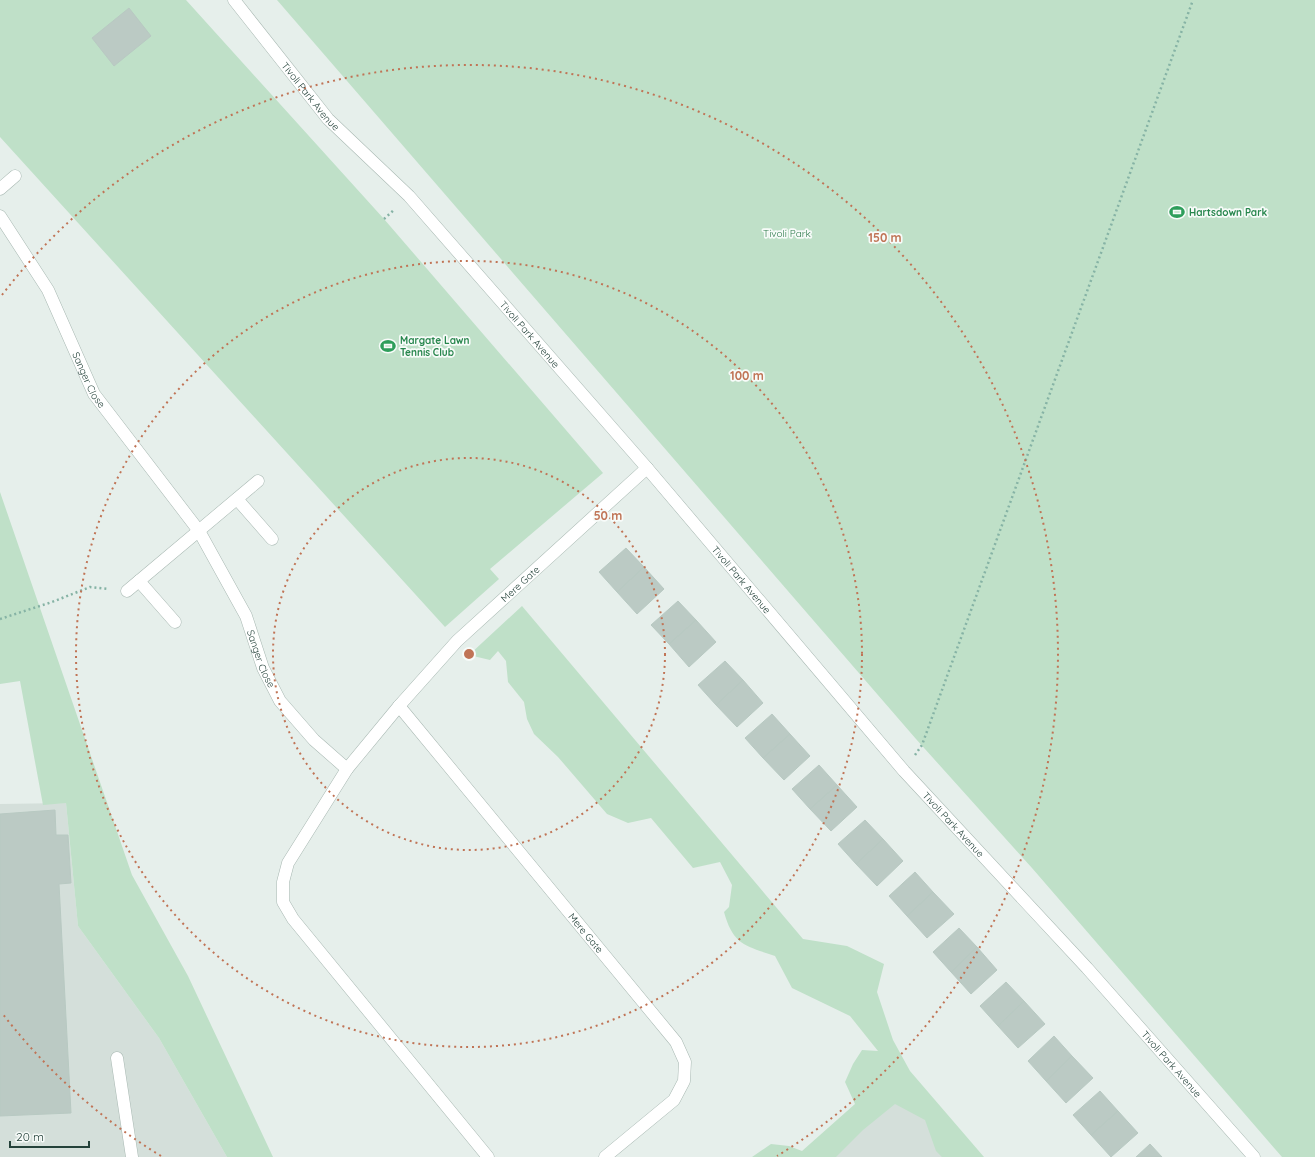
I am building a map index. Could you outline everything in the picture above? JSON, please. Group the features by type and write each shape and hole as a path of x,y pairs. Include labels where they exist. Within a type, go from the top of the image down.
{"street":[{"name":"Tivoli Park Avenue","path":"234,0 328,119 409,196 647,468 904,771 1087,968 1254,1157"},
{"path":"0,189 15,176"},
{"name":"Sanger Close","path":"0,216 48,290 94,394 199,531 246,616 263,668 280,701 314,740 347,769"},
{"name":"Mere Gate","path":"488,1157 293,919 283,902 283,882 288,863 347,769 399,706 457,641 647,468"},
{"path":"127,592 258,481"},
{"path":"237,499 272,539"},
{"path":"139,581 175,622"},
{"name":"Mere Gate","path":"399,706 676,1042 685,1062 684,1082 674,1100 605,1157"},
{"path":"117,1058 132,1157"}],"path":[{"path":"904,771 922,745 1193,0"},
{"path":"0,619 52,602 90,586 127,592"}],"shaded area":[{"path":"66,803 78,926 159,1038 227,1157 0,1157 0,804"},
{"path":"906,1077 979,1157 811,1157"}],"green space":[{"name":"Margate Lawn Tennis Club","path":"0,0 186,0 384,219 603,473 490,569 499,579 445,627 0,137"},
{"name":"Tivoli Park","path":"277,0 1315,0 1315,1157 1282,1157 1032,868 916,739"},
{"path":"0,492 132,875 188,976 273,1157 227,1157 159,1038 78,926 66,803 43,805 20,681 0,684"},
{"path":"522,606 803,939 847,946 884,964 877,992 893,1040 910,1071 984,1157 942,1157 936,1151 925,1120 895,1104 863,1130 836,1157 752,1157 771,1144 789,1146 802,1151 855,1104 845,1082 853,1064 862,1050 878,1051 850,1016 792,988 775,956 756,950 742,943 736,938 724,912 729,907 732,885 720,862 693,868 651,818 628,823 607,814 558,757 534,734 527,719 524,702 508,682 506,661 498,651 490,660 469,655"}],"building":[{"path":"129,8 151,36 114,66 92,38"},
{"path":"626,548 644,567 617,592 599,572"},
{"path":"644,567 664,589 637,614 617,592"},
{"path":"678,601 696,620 669,644 651,625"},
{"path":"696,620 716,642 689,667 669,644"},
{"path":"725,661 743,680 716,705 698,685"},
{"path":"743,680 763,703 737,727 716,705"},
{"path":"772,714 790,734 763,758 745,738"},
{"path":"790,734 810,756 784,780 763,758"},
{"path":"819,765 837,785 810,809 792,789"},
{"path":"837,785 857,807 831,831 810,809"},
{"path":"55,810 56,835 68,835 71,883 59,884 71,1113 0,1116 0,814"},
{"path":"865,820 883,839 856,864 838,844"},
{"path":"883,839 903,861 877,886 856,864"},
{"path":"915,872 933,892 907,916 889,896"},
{"path":"933,892 954,914 927,938 907,916"},
{"path":"959,928 977,947 951,972 933,952"},
{"path":"977,947 997,970 971,994 951,972"},
{"path":"1006,982 1024,1001 998,1026 980,1006"},
{"path":"1024,1001 1045,1024 1018,1048 998,1026"},
{"path":"1054,1036 1072,1056 1046,1081 1028,1061"},
{"path":"1072,1056 1093,1078 1066,1103 1046,1081"},
{"path":"1100,1091 1118,1111 1091,1135 1073,1115"},
{"path":"1118,1111 1138,1133 1111,1157 1091,1135"},
{"path":"1150,1144 1162,1157 1136,1157"}],"place":[{"name":"Hartsdown Park","path":"1177,212"},
{"name":"Margate Lawn Tennis Club","path":"388,346"}]}
